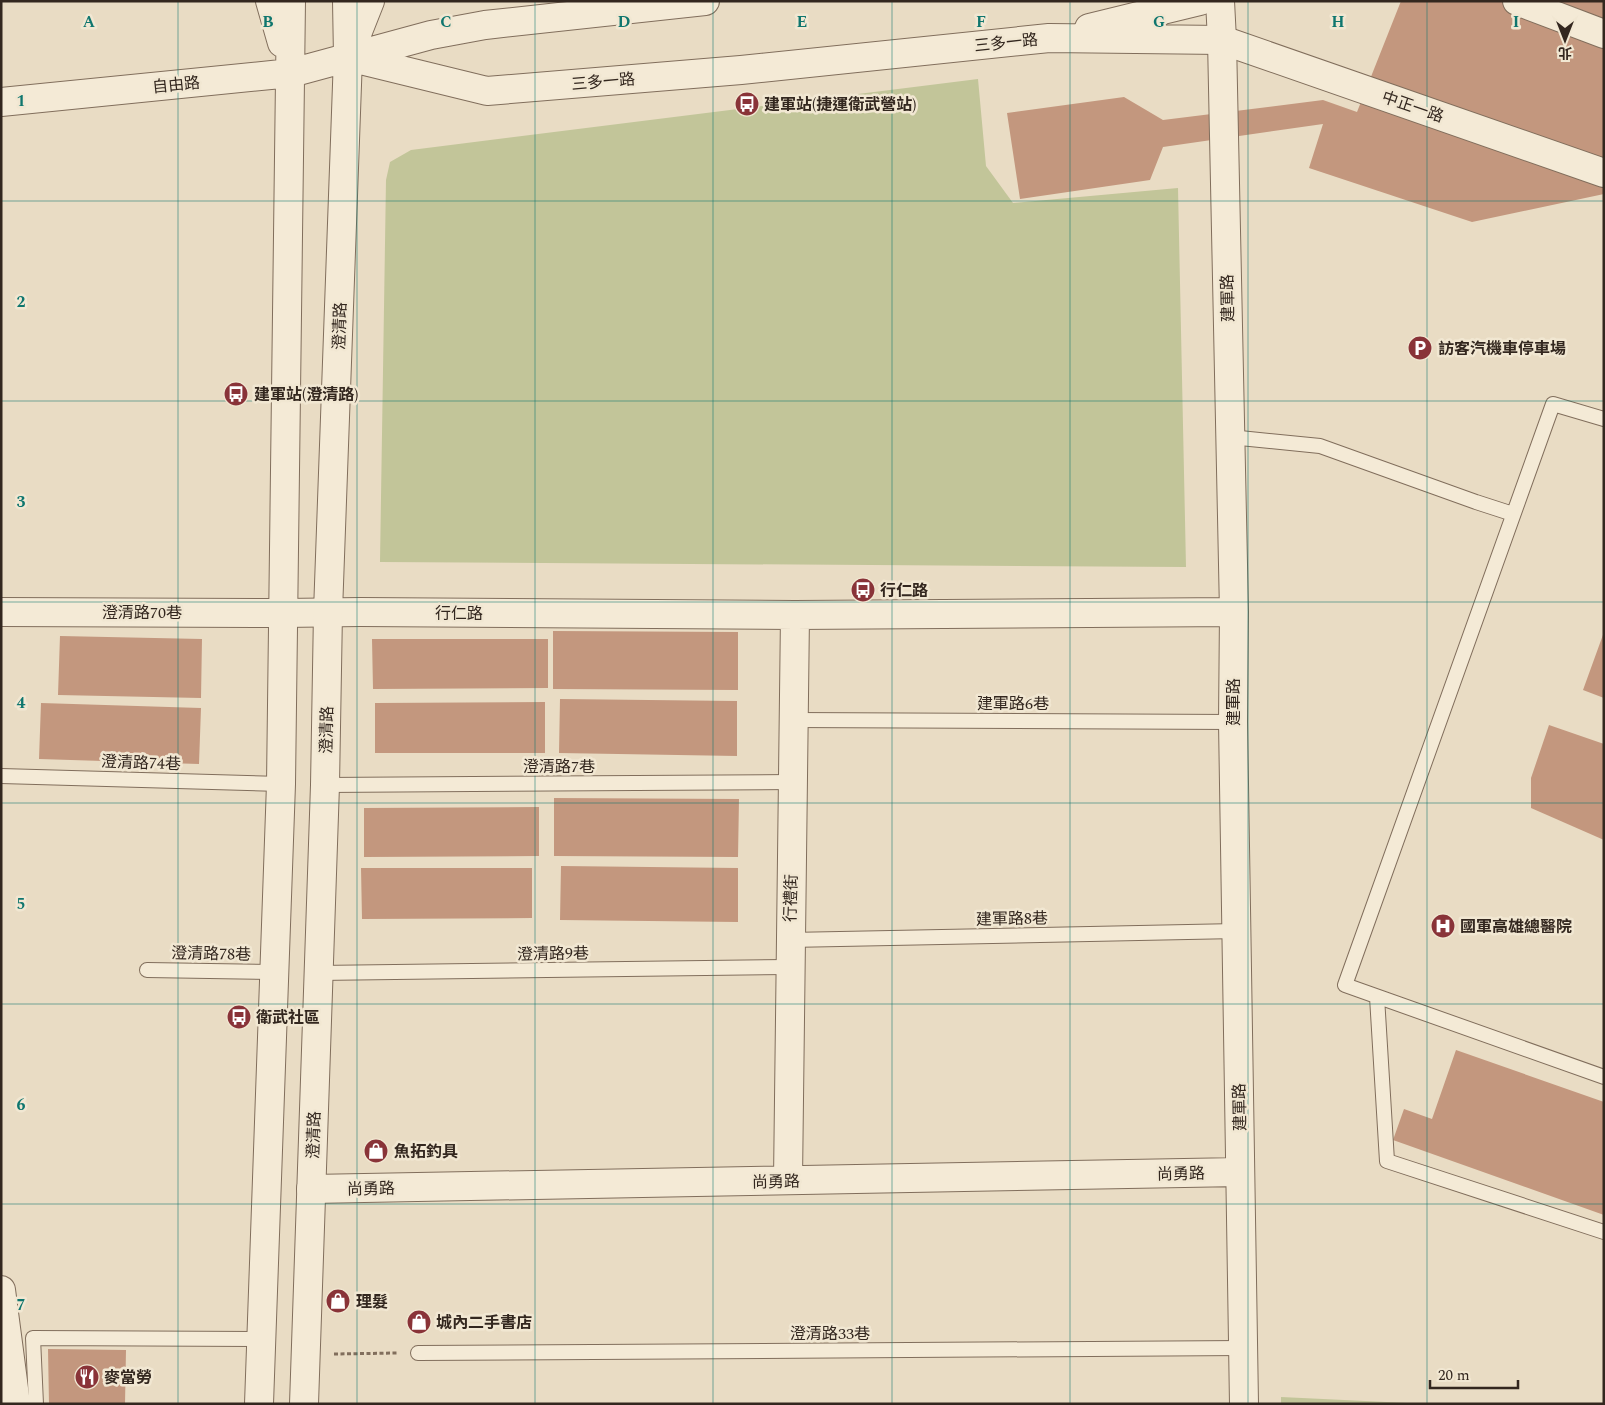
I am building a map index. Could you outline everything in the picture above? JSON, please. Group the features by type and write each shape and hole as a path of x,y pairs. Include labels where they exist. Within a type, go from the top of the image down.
{"street":[{"path":"270,1 291,73"},
{"path":"259,1404 281,784 291,1"},
{"name":"澄清路","path":"304,1404 325,785 328,612 348,57 347,1"},
{"path":"348,57 370,1"},
{"path":"348,57 431,35 485,25 705,1"},
{"path":"1049,38 1200,1"},
{"name":"建軍路","path":"1220,1 1234,612 1233,722 1244,1404"},
{"path":"1516,1 1604,34"},
{"name":"三多一路","path":"348,57 487,91 741,70 1049,38 1222,40"},
{"name":"中正一路","path":"1222,40 1604,173"},
{"name":"自由路","path":"1,102 291,73 348,57"},
{"name":"澄清路70巷","path":"1,612 283,613"},
{"name":"行仁路","path":"283,613 795,615 1234,612"},
{"name":"行禮街","path":"788,1180 789,940 795,615"},
{"name":"尚勇路","path":"311,1189 1240,1172"},
{"path":"1,1290 16,1404"}],"lane":[{"path":"1604,419 1553,404 1345,985 1604,1078"},
{"path":"1230,437 1320,446 1513,514"},
{"name":"建軍路6巷","path":"793,720 1233,722"},
{"name":"澄清路74巷","path":"1,776 281,784"},
{"name":"澄清路7巷","path":"325,785 793,782"},
{"name":"建軍路8巷","path":"789,940 1237,931"},
{"name":"澄清路9巷","path":"318,973 789,967"},
{"name":"澄清路78巷","path":"147,970 275,972"},
{"path":"1377,997 1387,1161 1604,1232"},
{"path":"36,1404 33,1338 262,1339"},
{"name":"澄清路33巷","path":"418,1353 1243,1348"}],"path":[{"path":"306,1354 418,1353"}],"green space":[{"path":"978,79 986,166 1013,203 1178,188 1186,567 380,562 386,180 390,162 411,150"},
{"path":"1281,1397 1428,1404 1281,1404"}],"building":[{"path":"1401,1 1604,1 1604,194 1472,222 1309,168 1323,124 1163,147 1150,180 1020,199 1007,113 1124,97 1163,120 1323,100 1357,112"},
{"path":"553,631 738,632 738,690 553,689"},
{"path":"1604,632 1604,698 1583,690"},
{"path":"60,636 202,639 201,698 58,695"},
{"path":"372,639 548,639 548,688 373,689"},
{"path":"560,699 737,701 737,756 559,753"},
{"path":"545,702 545,753 375,753 375,703"},
{"path":"41,703 201,708 199,764 39,759"},
{"path":"1549,725 1604,744 1604,840 1531,808 1531,778"},
{"path":"554,798 739,799 738,857 554,856"},
{"path":"539,807 539,856 364,857 364,808"},
{"path":"561,866 738,868 738,922 560,920"},
{"path":"361,868 532,868 532,918 362,919"},
{"path":"1456,1050 1604,1102 1604,1215 1393,1140 1404,1109 1432,1119"},
{"name":"麥當勞","path":"48,1349 126,1350 125,1404 49,1404"}],"place":[{"name":"建軍站(捷運衛武營站)","path":"747,104"},
{"name":"訪客汽機車停車場","path":"1420,348"},
{"name":"建軍站(澄清路)","path":"236,394"},
{"name":"行仁路","path":"863,590"},
{"name":"國軍高雄總醫院","path":"1443,926"},
{"name":"衛武社區","path":"239,1017"},
{"name":"魚拓釣具","path":"376,1151"},
{"name":"理髮","path":"338,1301"},
{"name":"城內二手書店","path":"419,1322"},
{"name":"麥當勞","path":"87,1377"}]}
